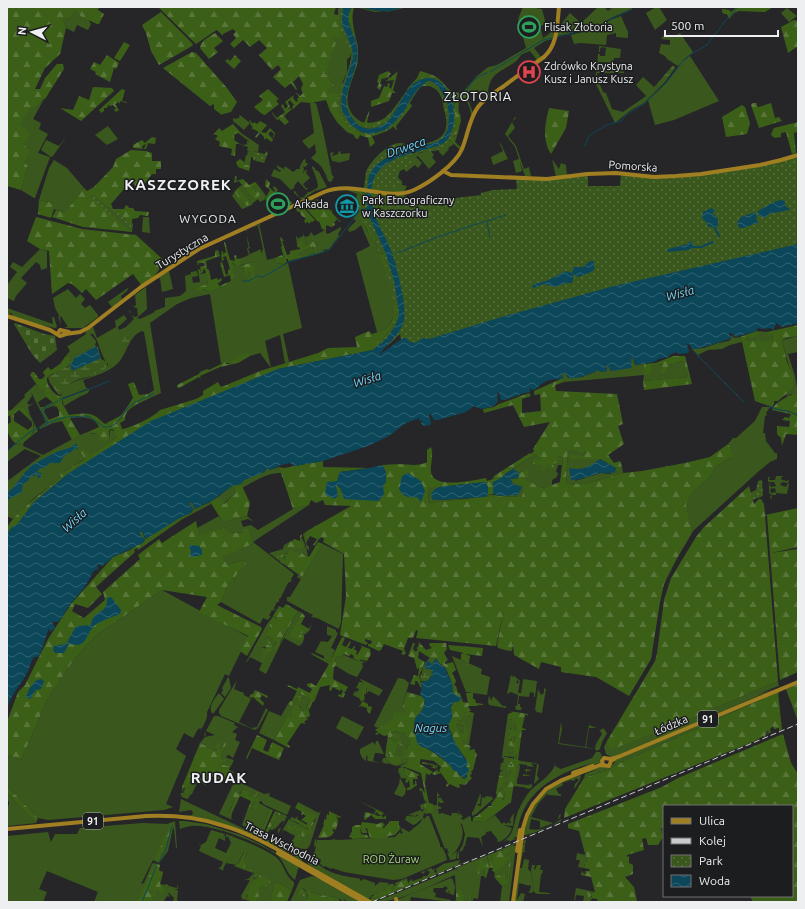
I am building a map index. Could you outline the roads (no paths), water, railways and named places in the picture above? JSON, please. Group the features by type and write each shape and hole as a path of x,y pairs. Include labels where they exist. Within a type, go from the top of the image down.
{"main road":[{"name":"Turystyczna","path":"7,316 50,330 74,333 82,332 141,288 199,249 330,190 344,188 397,193 409,192 422,186 443,172 453,162 462,149 472,116 481,104 492,94 544,57 550,50 555,38 559,7"},
{"name":"Pomorska","path":"443,172 451,176 538,179 616,173 661,177 699,174 769,163 798,155"},
{"name":"Łódzka","path":"610,760 798,682"},
{"name":"91","path":"512,902 520,840 529,811 536,800 544,792 564,778 603,763 605,758 610,760 608,766 603,763"},
{"name":"Trasa Wschodnia","path":"7,830 146,818 179,818 219,826 252,839 370,902"},
{"name":"Trasa Wschodnia","path":"360,898 364,902"}],"water":[{"name":"Wisła","path":"343,7 352,7 348,16 357,47 356,66 347,93 346,102 348,111 359,126 371,129 385,124 392,116 404,95 414,83 429,78 437,80 445,87 451,100 454,113 452,129 446,141 437,146 402,156 386,164 375,177 372,185 371,203 394,258 402,291 404,311 404,321 401,329 379,355 403,338 406,338 410,342 417,342 423,338 429,339 614,286 798,244 798,323 782,327 776,323 773,331 771,328 758,328 756,330 757,331 735,337 733,334 729,333 731,337 730,339 692,349 689,344 687,344 689,351 688,353 679,354 676,352 668,357 658,359 654,362 636,365 633,358 631,359 631,368 611,371 606,365 607,371 601,372 597,370 595,372 572,378 569,378 563,373 563,379 547,381 536,389 532,390 530,388 530,392 505,400 501,400 499,393 497,392 498,401 494,406 481,409 474,406 466,412 438,420 434,420 430,413 430,425 423,426 421,424 422,421 418,420 419,418 406,423 389,436 368,446 323,461 294,466 290,463 270,470 266,468 265,472 244,480 241,484 232,486 213,500 195,509 190,502 189,503 193,509 191,513 183,516 146,539 142,532 139,531 145,540 143,543 113,557 102,566 97,564 99,571 97,569 94,570 84,588 69,605 58,622 52,622 55,628 50,632 49,628 40,654 38,657 34,657 31,662 28,671 11,699 7,709 7,534 13,526 16,526 34,502 69,473 151,421 278,369 373,350 387,338 397,322 399,314 394,281 386,254 368,214 366,198 369,175 376,165 386,158 404,150 437,142 443,138 448,129 449,114 447,102 439,87 431,81 426,81 421,83 415,89 405,110 394,123 385,130 371,134 361,132 351,125 342,111 341,102 343,89 353,58 352,48 342,24"},
{"path":"362,7 403,7 382,11"},
{"path":"780,200 785,201 785,206 790,209 789,210 769,214 765,218 758,215 758,211"},
{"path":"711,208 715,210 712,214 715,215 718,220 718,226 715,228 707,226 708,224 702,218 703,212"},
{"path":"755,212 757,217 756,220 759,222 758,223 744,228 739,228 737,223 741,217"},
{"path":"690,241 692,242 693,247 689,250 667,252 668,249 688,244"},
{"path":"590,261 594,261 595,267 593,271 579,277 573,274 574,278 572,283 555,287 544,284 534,288 532,287 534,284 546,281 566,271 572,273 574,267 583,267"},
{"path":"97,347 100,357 99,359 72,371 70,365 74,358"},
{"path":"693,350 745,403 768,405 774,408 789,411 798,416 790,412 773,409 767,405 744,403"},
{"path":"77,444 78,450 75,448 64,456 60,463 50,463 44,468 40,468 37,472 41,473 41,477 37,479 38,475 36,473 35,476 31,476 28,481 23,484 21,493 7,500 7,493 13,488 30,466 56,452 72,447"},
{"path":"600,459 616,468 615,472 602,473 571,480 569,468 586,468"},
{"path":"382,465 386,472 386,482 383,485 384,494 379,501 344,499 340,488 336,485 338,496 334,499 325,494 327,482 337,481 340,472"},
{"path":"513,469 519,473 518,478 510,479 513,484 522,487 518,495 501,496 493,494 493,482"},
{"path":"408,473 421,481 425,491 421,502 417,497 408,497 404,495 399,489 402,476"},
{"path":"485,482 488,487 488,494 485,497 432,499 431,494 439,487"},
{"path":"189,546 199,546 202,550 202,555 190,557 191,551"},
{"path":"111,597 121,610 120,614 94,626 81,644 69,644 64,653 55,653 53,650 54,646 66,644 75,628 78,626 91,625 95,615 106,607 107,599"},
{"name":"Nagus","path":"437,659 439,663 447,670 446,672 452,683 453,693 462,698 458,702 454,702 451,707 452,717 449,724 449,729 468,763 466,767 469,769 465,779 458,774 458,772 453,770 448,763 439,756 429,749 421,747 417,742 414,728 415,719 423,709 425,700 420,695 422,686 421,682 430,680 429,678 433,675 431,672 433,670 425,668 426,662 429,661 433,666 434,660"},
{"path":"41,679 44,681 41,689 36,690 30,699 26,697 33,683"}],"waterway":[{"path":"585,146 589,136 593,133 607,125 621,121 626,115 645,103 666,83 683,61 707,45 738,7"},
{"path":"557,37 589,29 601,28 610,20 632,9"},
{"path":"490,72 543,40 553,38"},
{"path":"465,93 474,80 487,73"},
{"name":"Drwęca","path":"410,98 417,88 426,81"},
{"path":"453,109 457,100 464,94"},
{"path":"361,210 368,208"},
{"path":"243,281 249,281 257,276 263,277 289,262 329,250 359,212"},
{"path":"481,223 506,215"},
{"path":"487,222 490,237"},
{"path":"453,232 480,223"},
{"path":"715,228 719,236"},
{"path":"444,235 452,232"},
{"path":"397,253 443,235"},
{"path":"693,247 701,247 713,242"},
{"path":"60,400 110,381"},
{"path":"69,417 86,416 90,417 104,427 109,427 116,423 130,406 153,394"},
{"path":"7,451 30,432 47,424 47,421 41,411 58,401"},
{"path":"48,423 66,417"},
{"path":"159,862 166,849 172,826"},
{"path":"142,902 157,865"}],"railway":[{"path":"372,902 798,724"}],"place":[{"name":"Flisak Złotoria","path":"529,27"},
{"name":"Zdrówko Krystyna Kusz i Janusz Kusz","path":"529,72"},
{"name":"Arkada","path":"278,204"},
{"name":"Park Etnograficzny w Kaszczorku","path":"347,206"}],"district":[{"name":"ZŁOTORIA","path":"478,96"},
{"name":"KASZCZOREK","path":"178,184"},
{"name":"WYGODA","path":"208,218"},
{"name":"RUDAK","path":"219,777"}],"park label":[{"name":"ROD Żuraw","path":"391,859"}]}
